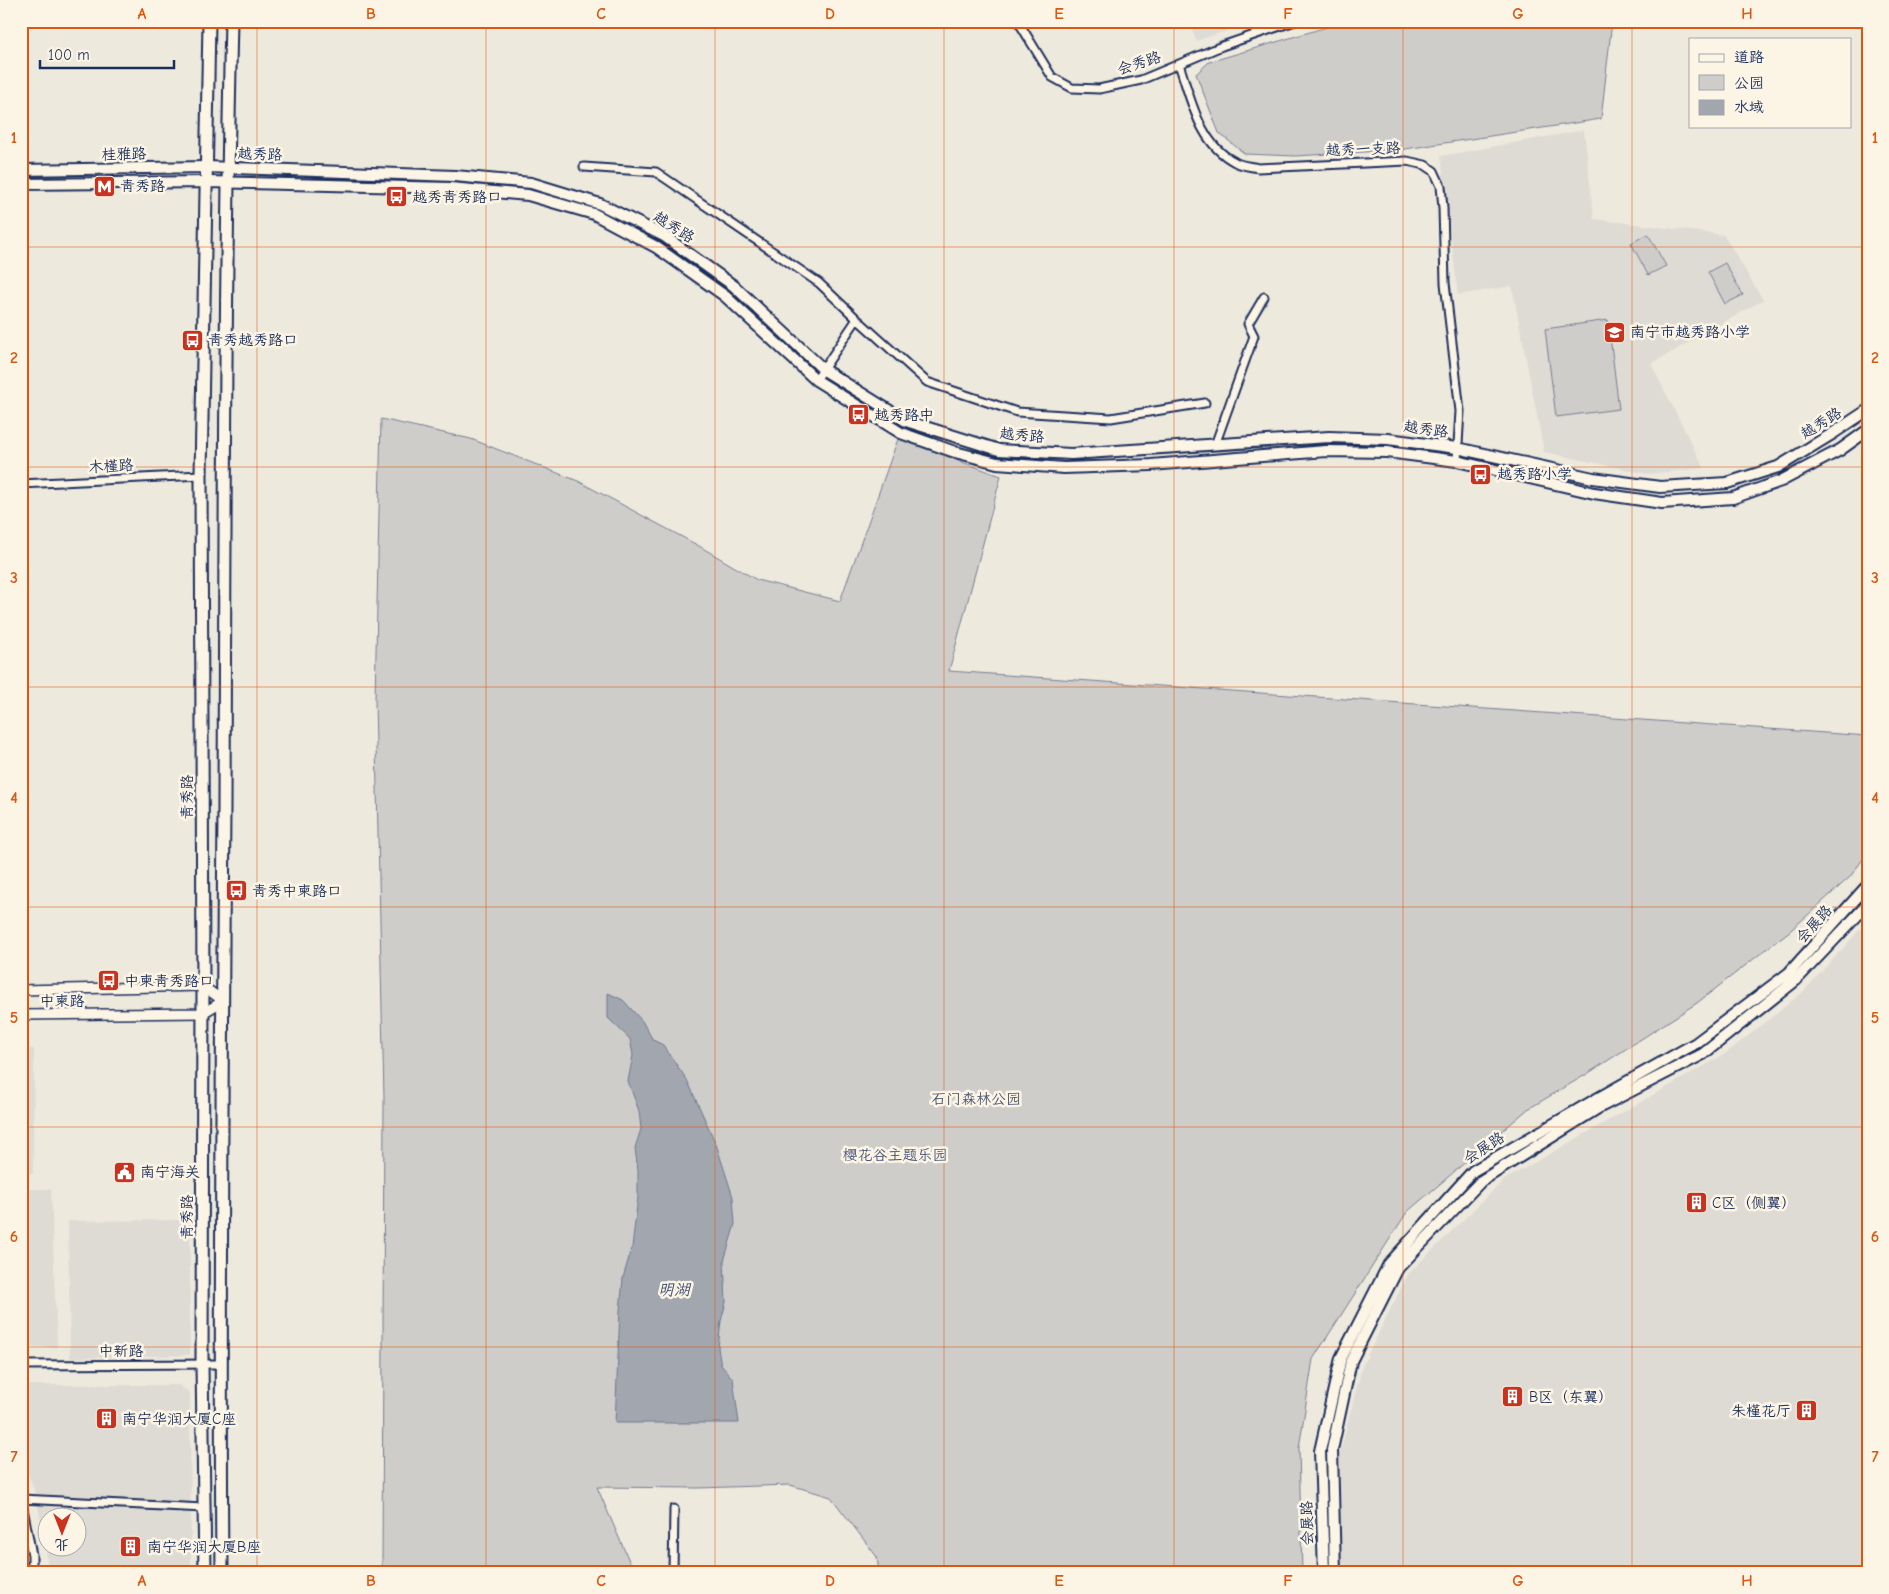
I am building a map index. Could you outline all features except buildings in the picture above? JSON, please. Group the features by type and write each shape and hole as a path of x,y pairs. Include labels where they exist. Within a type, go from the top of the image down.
{"main road":[{"name":"青秀路","path":"205,1573 202,1364 201,475 210,21"},
{"path":"222,1573 220,1364 227,183 231,21"},
{"name":"桂雅路","path":"21,170 228,168"},
{"name":"越秀路","path":"228,168 455,176 531,183 600,204 664,236 734,286 824,370 906,421 1000,450 1071,454 1329,438 1388,439 1457,448 1593,478 1660,487 1727,483 1778,467 1868,410"},
{"name":"桂雅路","path":"21,184 227,183"},
{"name":"越秀路","path":"227,183 450,188 528,195 594,214 656,247 725,296 816,380 901,433 955,452 997,463 1064,468 1150,465 1326,451 1388,452 1457,461 1594,493 1662,503 1733,498 1780,481 1840,450 1868,430"},
{"name":"会展路","path":"1324,1573 1320,1451 1341,1358 1389,1264 1473,1171 1696,1043 1790,973 1868,885"},
{"name":"会展路","path":"1335,1573 1332,1450 1351,1361 1398,1268 1481,1181 1598,1108 1703,1054 1796,980 1868,904"}],"street":[{"name":"会秀路","path":"1018,21 1052,77 1072,88 1099,89 1141,80 1222,46 1294,21"},
{"name":"越秀一支路","path":"1180,64 1205,135 1219,152 1236,163 1258,168 1407,161 1425,165 1434,171 1441,186 1445,283 1460,411 1457,461"},
{"path":"584,167 656,172 819,283 928,382 1017,412 1111,418 1205,403"},
{"path":"1215,445 1254,336 1248,324 1264,297"},
{"path":"816,380 857,319"},
{"name":"木槿路","path":"21,484 201,475"},
{"path":"203,986 223,1001 203,1013"},
{"name":"中柬路","path":"21,990 203,986"},
{"name":"中柬路","path":"21,1015 203,1013"},
{"name":"中新路","path":"21,1365 220,1364"},
{"path":"32,1573 32,1555 21,1499 204,1508"},
{"path":"673,1573 674,1509"}],"shaded area":[{"path":"1189,21 1255,21 1196,41"},
{"name":"南宁市越秀路小学","path":"1584,130 1594,219 1724,235 1763,300 1651,364 1704,468 1648,474 1544,452 1512,286 1458,295 1441,156"},
{"path":"1868,921 1868,1573 1342,1573 1338,1460 1363,1364 1408,1274 1504,1180 1725,1054 1803,992"},
{"path":"21,1048 34,1049 33,1174 21,1174"},
{"path":"21,1189 51,1189 57,1347 21,1347"},
{"path":"190,1220 190,1355 70,1358 68,1221"},
{"path":"27,1385 179,1385 190,1393 191,1573 48,1573 47,1556 88,1556 88,1506 38,1507 21,1453 21,1388"}],"green space":[{"path":"1347,21 1612,21 1601,119 1399,150 1295,156 1245,154 1219,133 1196,74 1209,62"},
{"path":"1648,234 1666,266 1648,275 1631,243"},
{"path":"1725,263 1743,295 1725,304 1708,272"},
{"path":"1608,320 1619,409 1556,417 1545,329"},
{"name":"石门森林公园","path":"381,419 471,439 578,481 699,546 757,580 840,601 898,439 1001,476 949,671 1868,736 1868,852 1850,877 1791,930 1697,1003 1587,1074 1528,1109 1407,1212 1313,1359 1299,1448 1302,1573 879,1573 877,1557 831,1497 790,1485 698,1488 597,1487 633,1573 382,1573 384,1098 375,700"}],"water":[{"name":"明湖","path":"608,993 623,1000 642,1021 653,1040 663,1045 687,1080 716,1144 733,1197 735,1224 724,1261 726,1302 721,1321 718,1348 721,1365 733,1379 739,1423 615,1423 620,1311 623,1278 632,1247 638,1197 638,1171 635,1148 641,1129 639,1111 628,1081 633,1055 630,1039 608,1018"}],"place":[{"name":"青秀路","path":"104,186"},
{"name":"越秀青秀路口","path":"396,197"},
{"name":"南宁市越秀路小学","path":"1614,332"},
{"name":"青秀越秀路口","path":"192,340"},
{"name":"越秀路中","path":"858,415"},
{"name":"越秀路小学","path":"1481,474"},
{"name":"青秀中柬路口","path":"236,891"},
{"name":"中柬青秀路口","path":"108,981"},
{"name":"南宁海关","path":"124,1172"},
{"name":"C区（侧翼）","path":"1696,1203"},
{"name":"B区（东翼）","path":"1513,1397"},
{"name":"朱槿花厅","path":"1807,1411"},
{"name":"南宁华润大厦C座","path":"106,1419"},
{"name":"南宁华润大厦B座","path":"131,1547"}],"park label":[{"name":"樱花谷主题乐园","path":"895,1155"}]}
